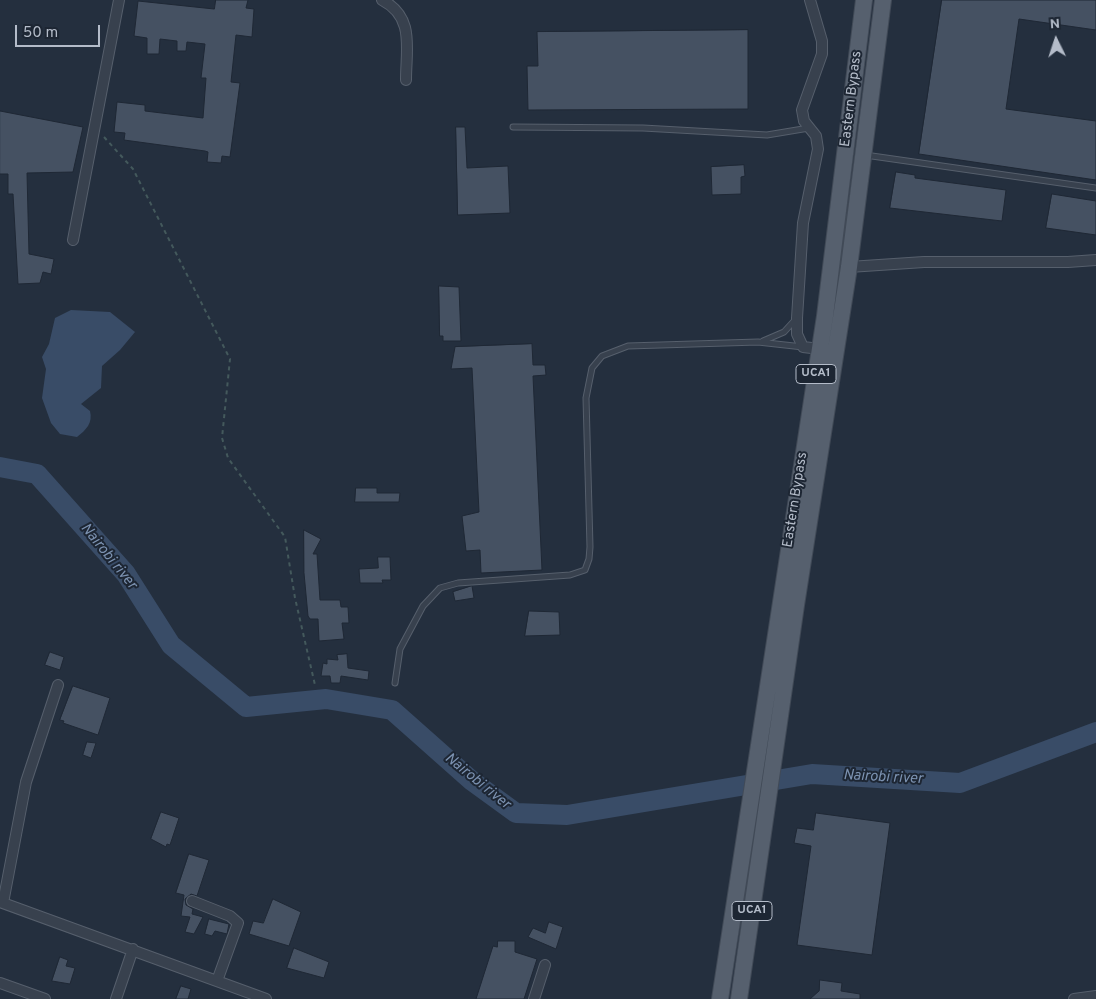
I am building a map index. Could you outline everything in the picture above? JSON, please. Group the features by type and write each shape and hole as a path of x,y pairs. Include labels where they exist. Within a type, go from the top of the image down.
{"main road":[{"name":"Eastern Bypass","path":"739,999 764,822 767,746 864,0"},
{"name":"Eastern Bypass","path":"720,999 746,831 767,746 849,267 883,0"}],"street":[{"path":"73,240 119,0"},
{"path":"382,0 392,5 406,23 406,80"},
{"path":"810,0 822,40 822,54 802,110 804,121 816,136 818,148 804,223 797,318 798,334 803,347 820,349"},
{"path":"849,267 924,262 1068,262 1096,260"},
{"path":"58,684 26,782 2,902 133,948 266,999"},
{"path":"192,902 230,916 238,923 217,981"},
{"path":"116,999 133,948"},
{"path":"534,999 545,965"},
{"path":"0,982 45,999"},
{"path":"1074,999 1096,996"}],"lane":[{"path":"513,127 643,128 767,136 809,128"},
{"path":"864,155 1096,188"},
{"path":"758,342 784,332 797,318"},
{"path":"395,684 400,649 423,606 440,588 448,584 458,583 570,575 585,570 589,559 590,547 586,398 592,368 602,356 628,346 758,342 803,347"}],"path":[{"path":"101,134 134,169 230,359 222,438 228,458 285,537 295,598 314,685"}],"water":[{"path":"71,310 110,312 135,332 120,350 102,366 101,388 81,404 90,411 91,415 90,423 77,437 60,434 51,423 42,398 46,369 42,357 49,344 55,318"}],"building":[{"path":"216,0 248,0 246,8 254,9 252,37 236,35 231,82 240,83 230,157 222,156 221,163 207,162 208,152 205,151 124,140 125,133 114,132 117,102 145,105 145,111 203,118 206,78 201,78 205,44 187,42 186,51 177,51 177,41 160,39 159,54 147,54 147,38 134,36 138,1 214,9"},
{"path":"942,0 1096,0 1096,30 1019,19 1006,109 1096,121 1096,180 919,154"},
{"path":"748,30 748,109 528,110 527,66 538,66 537,32"},
{"path":"0,111 83,127 73,172 27,173 29,254 54,259 51,274 43,272 40,283 18,284 13,194 8,194 8,174 0,174"},
{"path":"456,127 465,127 467,168 508,166 510,213 458,215"},
{"path":"744,165 745,176 741,177 741,194 712,195 711,167"},
{"path":"896,172 915,175 915,178 1006,190 1002,221 890,208"},
{"path":"1052,194 1096,201 1096,235 1046,228"},
{"path":"439,286 459,287 461,341 443,341 443,336 440,336"},
{"path":"532,344 533,365 545,365 546,375 533,376 542,570 481,573 480,550 466,551 462,516 479,512 472,368 451,369 455,347"},
{"path":"356,488 377,488 377,493 400,493 399,502 355,502"},
{"path":"304,530 321,539 313,554 317,554 320,600 340,600 341,607 348,607 349,623 342,623 344,639 319,641 318,619 310,619 308,616 304,573"},
{"path":"378,557 390,557 391,580 382,580 383,583 360,583 359,569 378,568"},
{"path":"472,586 474,598 455,601 453,592"},
{"path":"529,611 559,612 560,635 525,636"},
{"path":"50,652 64,657 60,670 45,665"},
{"path":"347,654 348,668 369,671 368,680 341,676 340,683 331,683 330,676 321,676 323,663 327,664 327,659 338,660 337,655"},
{"path":"73,686 110,698 98,735 63,723 64,721 60,720"},
{"path":"87,742 96,743 91,758 83,755"},
{"path":"161,812 179,818 170,845 167,844 166,847 151,839"},
{"path":"816,813 890,823 872,955 797,945 811,846 794,843 797,828 813,830"},
{"path":"189,854 209,860 197,896 191,894 185,899 186,905 193,909 192,914 203,917 194,934 185,932 190,917 181,916 184,895 176,893"},
{"path":"273,899 301,912 289,946 249,934 253,921 263,923"},
{"path":"209,919 229,924 227,934 215,931 212,936 205,934"},
{"path":"549,922 563,927 556,949 528,937 533,928 545,933"},
{"path":"498,941 515,941 515,952 537,959 524,999 476,999 493,946 497,947"},
{"path":"294,948 329,962 324,978 287,968"},
{"path":"60,957 68,960 66,966 75,968 70,984 52,981"},
{"path":"820,980 842,983 841,991 860,994 860,999 810,999 819,991"},
{"path":"181,986 191,989 188,999 176,999"}],"waterway":[{"name":"Nairobi river","path":"0,467 37,474 126,574 171,645 246,707 326,699 392,710 472,781 516,813 567,815 812,774 960,783 1096,732"}]}
